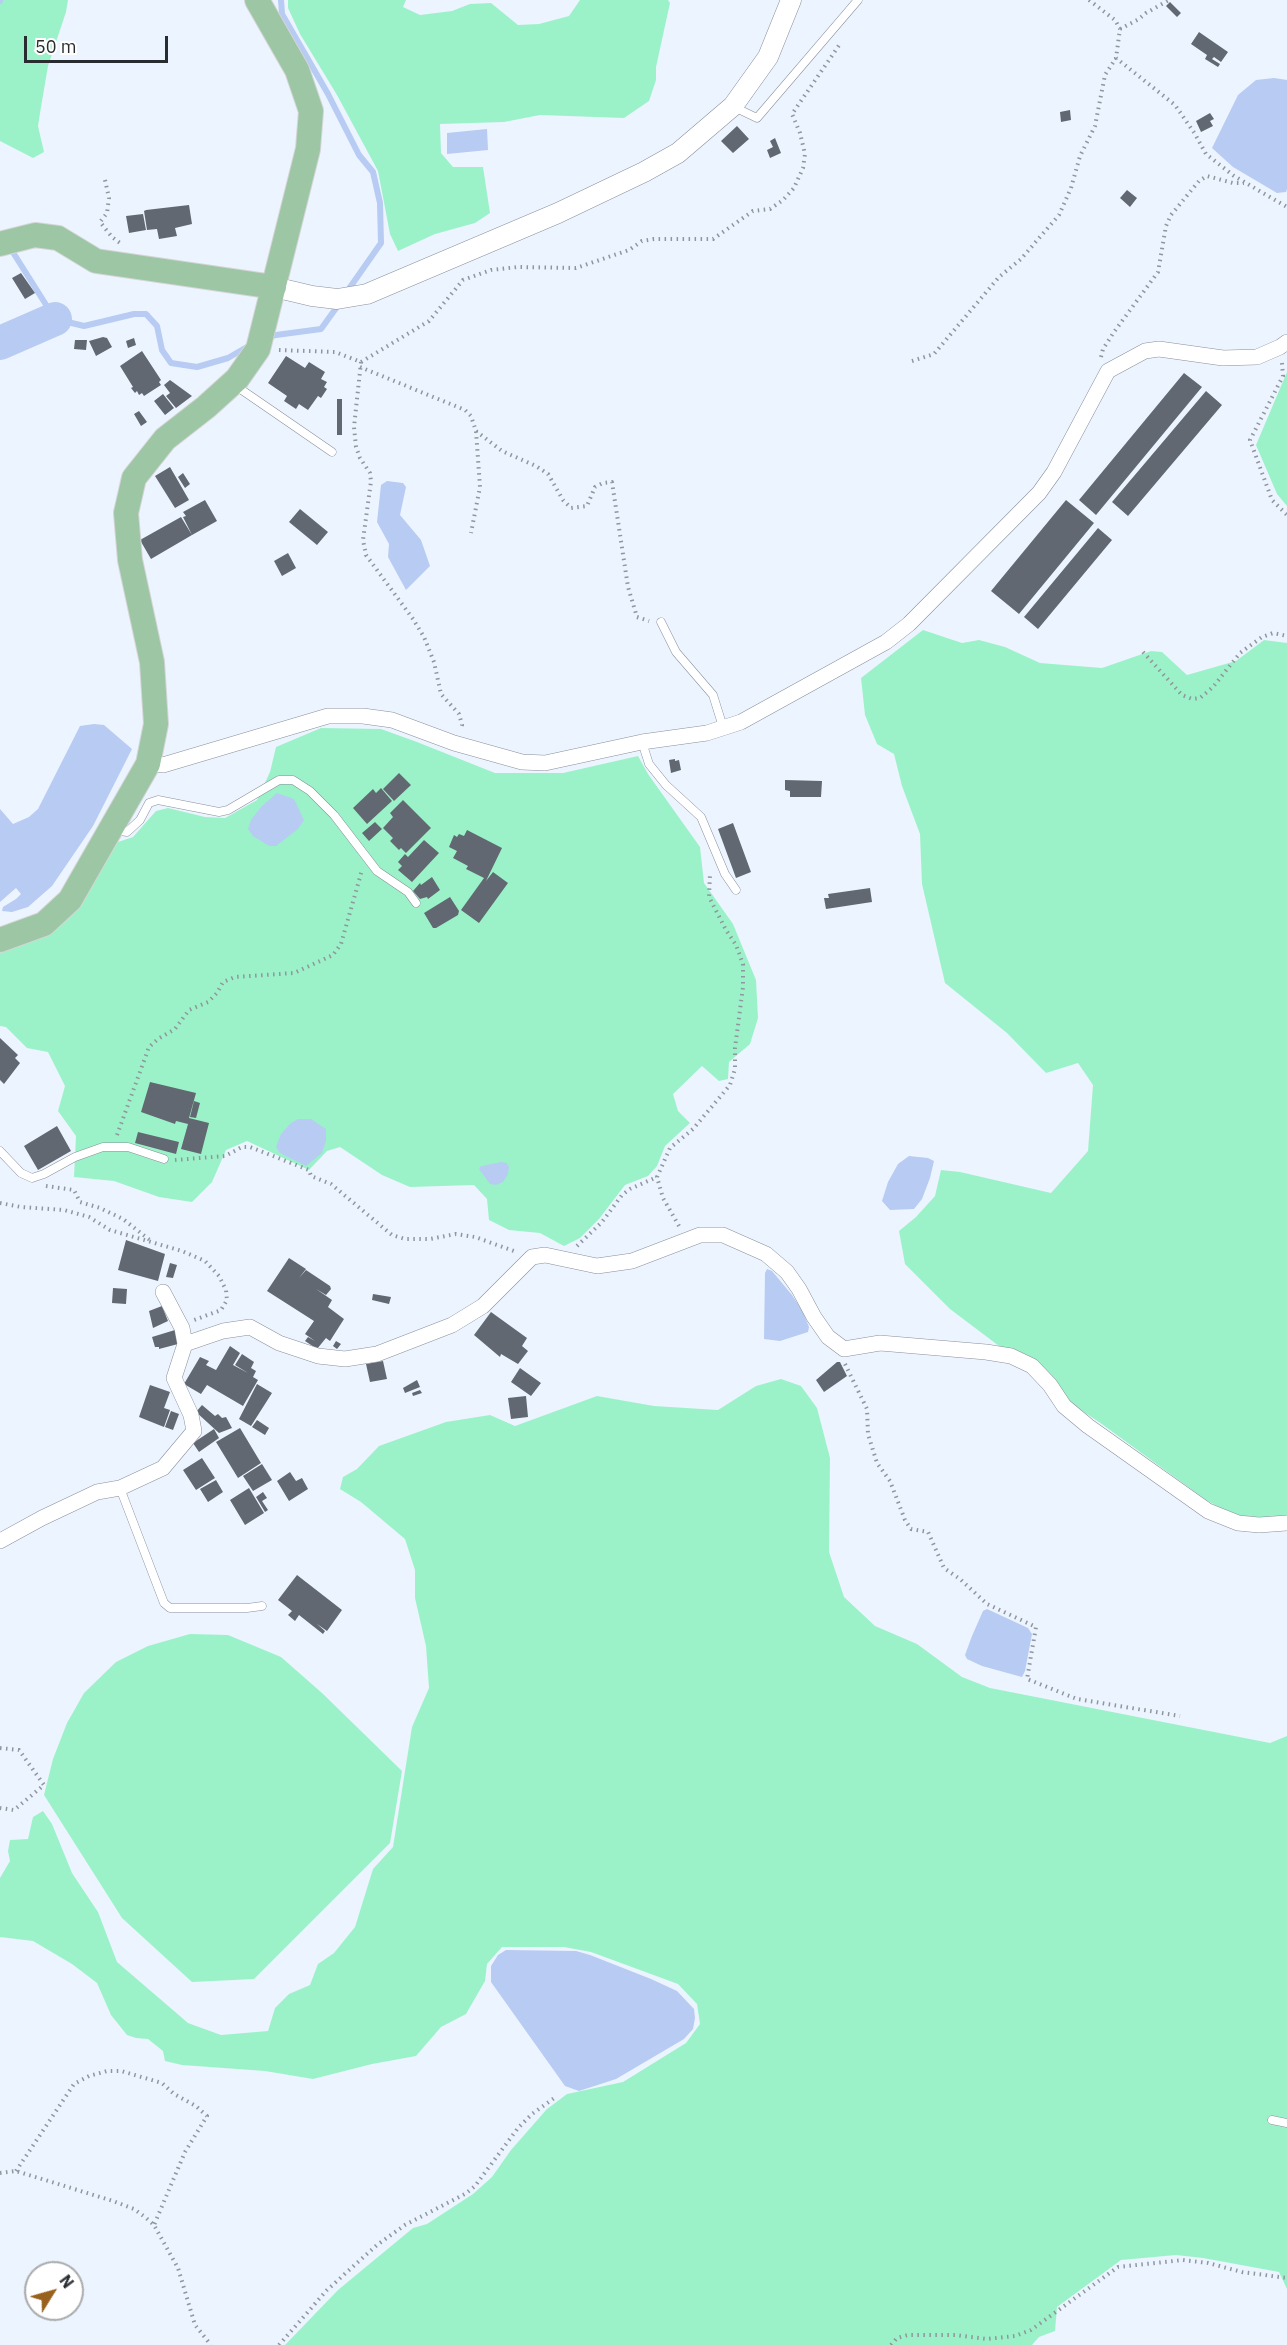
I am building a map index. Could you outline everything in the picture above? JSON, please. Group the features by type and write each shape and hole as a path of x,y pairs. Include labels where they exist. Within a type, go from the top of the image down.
{"main road":[{"path":"0,940 44,924 70,900 148,764 156,724 152,662 130,560 126,513 134,478 165,439 232,384 258,349 308,149 311,111 297,70 257,0"},
{"path":"0,244 35,235 58,238 96,261 274,287"}],"street":[{"path":"274,287 337,299 367,294 558,213 644,172 678,153 733,106 768,57 791,0"},
{"path":"148,764 163,765 328,716 363,716 392,720 454,743 522,762 545,763 642,742 707,732 741,722 886,642 909,624 1039,493 1054,471 1108,371 1145,351 1159,349 1223,358 1257,357 1282,345"},
{"path":"185,1344 223,1331 250,1327 279,1343 318,1356 345,1359 377,1354 452,1325 483,1306 532,1257 545,1255 597,1266 632,1261 700,1235 723,1235 766,1254 786,1272 828,1337 844,1349 880,1343 1011,1356 1032,1366 1050,1385 1064,1406 1088,1426 1208,1511 1238,1523 1259,1525 1287,1523"},
{"path":"0,1541 97,1492 120,1488 163,1468 194,1431 191,1415 174,1378 185,1344 182,1328 164,1292"}],"lane":[{"path":"733,106 758,118 858,0"},
{"path":"232,384 332,452"},
{"path":"661,622 676,652 713,696 723,727"},
{"path":"642,742 649,764 666,785 701,817 725,874 736,890"},
{"path":"111,829 127,832 140,820 149,803 158,800 219,812 228,810 279,780 293,780 310,791 334,815 377,872 408,892 416,903"},
{"path":"0,1151 21,1173 32,1178 75,1157 103,1147 128,1147 164,1159"},
{"path":"120,1488 164,1603 170,1608 262,1606"},
{"path":"1272,2120 1287,2123"}],"path":[{"path":"912,361 934,354 999,276 1021,259 1059,215 1071,188 1080,156 1095,126 1105,75 1116,58 1120,29 1115,20 1089,0"},
{"path":"1120,29 1168,0"},
{"path":"454,743 462,725 459,714 441,694 434,662 424,638 413,619 366,555 363,540 372,481 370,472 360,459 356,447 356,401 361,365 429,321 446,297 463,280 491,270 509,268 576,268 629,250 642,241 654,239 713,239 753,211 770,209 794,188 803,168 805,154 792,114 846,36"},
{"path":"1116,58 1175,105 1206,154 1245,183 1287,207"},
{"path":"1108,371 1101,360 1103,349 1158,272 1166,226 1171,215 1199,181 1207,176 1233,183 1245,183"},
{"path":"105,180 110,198 107,213 100,222 112,237 128,248"},
{"path":"1282,345 1283,376 1250,440 1272,500 1287,515"},
{"path":"258,349 335,352 465,410 471,416 476,431 480,487 471,533"},
{"path":"476,431 502,451 548,474 563,500 571,508 587,506 595,487 612,482 628,587 636,617 661,622"},
{"path":"1143,652 1182,695 1192,699 1200,698 1213,687 1240,654 1262,637 1273,633 1287,636"},
{"path":"688,1239 669,1212 658,1187 657,1177 670,1148 693,1130 730,1085 735,1069 735,1048 743,987 743,964 736,945 709,897 711,841"},
{"path":"113,1147 149,1047 158,1038 175,1029 189,1010 208,1002 223,982 235,977 294,973 333,956 341,944 366,859"},
{"path":"164,1159 225,1156 242,1147 250,1147 309,1170 311,1176 331,1184 392,1235 405,1239 430,1239 456,1234 475,1237 532,1257"},
{"path":"563,1259 592,1233 622,1195 657,1177"},
{"path":"32,1178 49,1188 74,1190 80,1202 100,1208 123,1220 152,1242"},
{"path":"0,1203 63,1210 89,1217 110,1230 205,1261 219,1276 226,1290 227,1300 221,1310 200,1316 182,1328"},
{"path":"844,1349 845,1364 867,1409 868,1434 877,1462 890,1481 905,1520 911,1529 928,1532 944,1568 960,1579 987,1604 1036,1627 1027,1679 1077,1699 1180,1716"},
{"path":"0,1748 19,1750 44,1785 14,1810 0,1808"},
{"path":"16,2171 74,2084 89,2076 107,2071 121,2071 162,2083 207,2116 185,2152 154,2224"},
{"path":"279,2345 327,2290 377,2245 405,2225 465,2194 475,2186 518,2128 532,2114 557,2096"},
{"path":"0,2173 16,2171 123,2205 154,2224 178,2268 195,2325 211,2345"},
{"path":"891,2345 897,2338 908,2335 955,2335 987,2339 1015,2336 1031,2330 1118,2267 1183,2260 1287,2278"}],"green space":[{"path":"0,0 68,0 48,66 38,126 44,152 33,158 0,141"},
{"path":"288,0 406,0 403,7 420,15 452,11 470,4 491,3 518,25 539,24 569,16 580,0 668,0 670,3 656,67 656,80 649,101 624,118 540,115 504,122 440,124 441,153 453,167 483,167 490,213 475,223 435,234 398,251 390,234 378,171 337,95 300,34 288,8"},
{"path":"1287,372 1287,506 1277,494 1256,445"},
{"path":"923,630 962,643 979,640 1005,647 1040,663 1102,668 1151,651 1162,652 1187,675 1236,661 1264,640 1287,643 1287,1516 1240,1519 1206,1500 1070,1403 1027,1355 1003,1349 950,1309 905,1264 899,1231 916,1217 935,1196 941,1170 960,1172 1051,1193 1088,1151 1093,1085 1078,1063 1046,1073 1007,1033 945,983 922,884 920,834 902,786 894,754 877,744 865,715 861,678"},
{"path":"321,728 381,729 495,773 563,773 638,756 648,774 700,847 704,883 733,924 756,980 758,1018 750,1044 729,1062 728,1079 719,1081 702,1066 673,1094 678,1111 690,1123 665,1146 657,1166 648,1176 625,1185 599,1219 580,1238 564,1246 540,1233 509,1230 489,1220 487,1199 474,1185 410,1187 382,1175 340,1147 327,1151 309,1170 247,1141 226,1150 212,1182 192,1202 159,1197 114,1181 74,1177 76,1136 58,1111 65,1086 48,1052 27,1048 6,1027 0,1026 0,950 21,946 41,937 79,905 118,842 133,837 156,811 168,808 205,817 225,818 257,800 270,772 276,747"},
{"path":"781,1379 801,1386 817,1408 830,1458 829,1552 844,1597 875,1626 917,1644 962,1677 990,1688 1270,1743 1287,1736 1287,2289 1279,2272 1203,2258 1176,2255 1121,2260 1057,2307 1055,2331 1039,2337 1032,2345 285,2345 338,2290 413,2228 427,2224 473,2194 492,2177 511,2150 547,2109 567,2094 623,2082 686,2043 700,2024 697,2004 678,1984 591,1952 564,1947 502,1947 487,1964 485,1981 466,2014 441,2027 416,2056 313,2079 265,2071 182,2065 165,2061 163,2051 148,2039 127,2035 111,2015 97,1983 72,1964 33,1941 0,1937 0,1878 10,1861 8,1851 10,1840 28,1839 33,1817 43,1811 52,1824 72,1873 98,1912 117,1962 188,2023 221,2035 268,2031 275,2008 289,1994 310,1985 318,1964 334,1953 355,1927 373,1869 393,1847 412,1727 429,1688 426,1646 415,1598 415,1570 405,1539 361,1502 340,1489 343,1477 357,1469 379,1446 446,1422 490,1415 515,1426 597,1396 654,1406 718,1410 756,1386"},
{"path":"190,1634 228,1635 281,1657 322,1693 402,1771 390,1843 254,1979 192,1982 122,1918 44,1795 53,1759 67,1723 84,1693 116,1662 148,1646"}],"water":[{"path":"1274,78 1287,80 1287,189 1286,192 1277,193 1233,167 1212,148 1238,95 1256,80"},
{"path":"487,129 488,150 447,154 447,133"},
{"path":"387,481 403,483 406,487 400,515 421,540 430,566 406,590 388,557 389,544 377,522 381,485"},
{"path":"104,725 132,749 93,826 52,886 28,907 12,912 2,911 3,907 21,894 16,888 0,902 0,809 13,824 29,817 38,809 80,726"},
{"path":"277,793 294,799 304,820 298,829 276,846 269,846 253,836 248,829 251,820 261,807"},
{"path":"298,1119 311,1119 326,1129 326,1141 322,1153 306,1166 280,1153 276,1147 281,1134"},
{"path":"909,1156 934,1161 930,1178 922,1199 914,1209 890,1210 882,1201 888,1182 898,1164"},
{"path":"507,1163 508,1174 503,1182 496,1185 490,1184 479,1169 481,1166"},
{"path":"767,1269 772,1271 792,1295 803,1312 809,1327 808,1332 780,1341 764,1339 765,1273"},
{"path":"987,1609 1028,1628 1032,1634 1022,1677 982,1666 967,1659 965,1655 972,1636 983,1611"},
{"path":"506,1950 576,1951 651,1979 677,1991 694,2009 693,2029 684,2039 616,2079 579,2091 565,2086 491,1982 491,1966 498,1955"}],"building":[{"path":"1170,2 1181,13 1177,17 1166,6"},
{"path":"1199,32 1228,52 1221,62 1214,57 1212,59 1220,64 1218,67 1205,59 1207,55 1191,44"},
{"path":"1070,110 1071,120 1061,122 1060,112"},
{"path":"1210,113 1214,119 1210,121 1213,126 1201,132 1196,121"},
{"path":"737,126 749,139 733,153 721,141"},
{"path":"775,138 781,153 770,158 767,150 773,147 770,141"},
{"path":"1127,190 1137,198 1130,207 1120,198"},
{"path":"189,205 192,224 175,228 177,236 159,239 157,229 147,230 144,211"},
{"path":"143,214 146,230 129,233 126,216"},
{"path":"21,273 35,293 25,299 12,278"},
{"path":"107,338 112,347 96,356 89,341"},
{"path":"134,338 136,345 128,348 126,341"},
{"path":"75,340 87,340 86,350 74,349"},
{"path":"142,351 161,380 159,382 161,385 144,396 142,393 139,395 137,391 135,393 131,388 133,387 120,366"},
{"path":"286,356 305,368 309,362 325,372 321,379 327,382 324,387 327,389 321,398 318,396 308,410 299,404 296,409 284,401 287,396 268,383"},
{"path":"1184,373 1202,387 1096,515 1079,500"},
{"path":"170,380 192,396 176,408 166,396 170,393 164,385"},
{"path":"1206,391 1222,405 1128,516 1112,502"},
{"path":"163,394 174,408 165,415 154,401"},
{"path":"337,399 342,399 342,435 337,435"},
{"path":"139,411 147,422 141,426 134,414"},
{"path":"170,467 189,500 175,508 155,476"},
{"path":"183,473 190,484 185,488 178,477"},
{"path":"205,500 217,521 192,535 183,517 186,516 183,512"},
{"path":"1066,500 1094,523 1019,614 991,591"},
{"path":"300,509 328,532 317,545 289,522"},
{"path":"181,517 192,535 151,559 140,540"},
{"path":"1098,528 1112,540 1038,629 1024,617"},
{"path":"288,553 296,568 282,576 274,561"},
{"path":"675,759 675,761 679,760 681,770 671,773 669,760"},
{"path":"399,773 411,785 394,801 383,789"},
{"path":"785,780 822,781 821,797 790,797 790,791 785,790"},
{"path":"381,788 392,801 367,824 353,808 373,789 376,793"},
{"path":"403,800 431,828 406,853 390,841 393,838 383,828 393,817 390,813"},
{"path":"375,822 382,829 369,841 362,833"},
{"path":"733,823 751,872 736,878 718,829"},
{"path":"467,830 502,848 486,881 493,872 508,883 479,923 461,910 484,878 466,869 468,866 453,858 457,851 449,847 454,835 464,836"},
{"path":"424,840 439,853 412,882 398,870 402,866 398,862 405,854 408,857"},
{"path":"432,877 440,890 428,899 427,897 420,899 413,891 420,883 421,885"},
{"path":"870,888 872,902 826,909 824,898 829,898 828,894"},
{"path":"450,897 459,911 458,915 433,928 424,913"},
{"path":"0,1038 18,1055 15,1058 20,1063 4,1084 0,1080"},
{"path":"150,1082 196,1093 189,1118 209,1123 201,1154 181,1149 188,1124 176,1121 175,1124 141,1112"},
{"path":"194,1101 200,1103 196,1118 190,1117"},
{"path":"57,1126 71,1151 38,1170 24,1146"},
{"path":"138,1132 179,1142 176,1154 135,1143"},
{"path":"126,1240 165,1254 158,1281 118,1270"},
{"path":"289,1258 306,1269 299,1278 306,1270 330,1286 331,1289 326,1295 316,1289 332,1300 328,1307 344,1319 330,1341 326,1338 317,1349 305,1341 308,1337 315,1341 305,1334 314,1321 267,1291"},
{"path":"170,1263 177,1265 173,1278 166,1277"},
{"path":"113,1288 127,1289 126,1304 112,1303"},
{"path":"373,1294 391,1297 389,1304 372,1300"},
{"path":"162,1306 168,1321 153,1328 149,1311"},
{"path":"491,1312 527,1338 522,1346 528,1351 518,1364 501,1354 500,1357 474,1335"},
{"path":"175,1330 178,1344 159,1349 155,1347 152,1337"},
{"path":"336,1341 341,1344 337,1349 333,1346"},
{"path":"230,1346 240,1353 233,1365 248,1373 235,1365 242,1354 254,1362 251,1368 256,1371 253,1377 258,1380 243,1406 207,1385 201,1394 184,1384 200,1357 209,1361 206,1365 216,1370"},
{"path":"383,1361 387,1379 370,1382 366,1364"},
{"path":"840,1362 847,1376 824,1392 816,1380"},
{"path":"520,1368 541,1383 531,1396 511,1382"},
{"path":"417,1380 420,1387 405,1393 403,1388"},
{"path":"257,1384 272,1393 251,1426 239,1419"},
{"path":"150,1385 170,1392 164,1408 170,1410 164,1427 139,1417"},
{"path":"420,1390 422,1393 413,1396 412,1393"},
{"path":"526,1396 528,1417 511,1419 508,1398"},
{"path":"202,1405 215,1416 218,1414 222,1418 226,1417 232,1428 219,1433 196,1412"},
{"path":"171,1411 179,1414 173,1430 165,1427"},
{"path":"257,1420 269,1428 265,1435 252,1427"},
{"path":"240,1428 261,1463 238,1478 216,1442"},
{"path":"214,1429 219,1438 199,1452 193,1443"},
{"path":"202,1458 215,1478 196,1490 183,1470"},
{"path":"262,1464 272,1480 253,1491 243,1476"},
{"path":"290,1472 296,1481 302,1478 308,1489 289,1501 277,1481"},
{"path":"216,1480 223,1492 208,1502 200,1489"},
{"path":"249,1488 264,1513 245,1525 230,1500"},
{"path":"263,1492 267,1498 262,1501 268,1510 265,1512 256,1497"},
{"path":"297,1575 342,1610 327,1631 317,1624 325,1631 323,1634 299,1615 295,1621 288,1615 292,1611 278,1600"}],"waterway":[{"path":"281,0 282,14 328,94 359,155 373,172 380,203 381,243 346,293"},
{"path":"9,246 55,319 84,326 134,314 146,314 157,326 162,350 171,363 197,367 228,358 252,344"},
{"path":"267,338 321,329 339,304"},
{"path":"0,343 55,319"}]}
